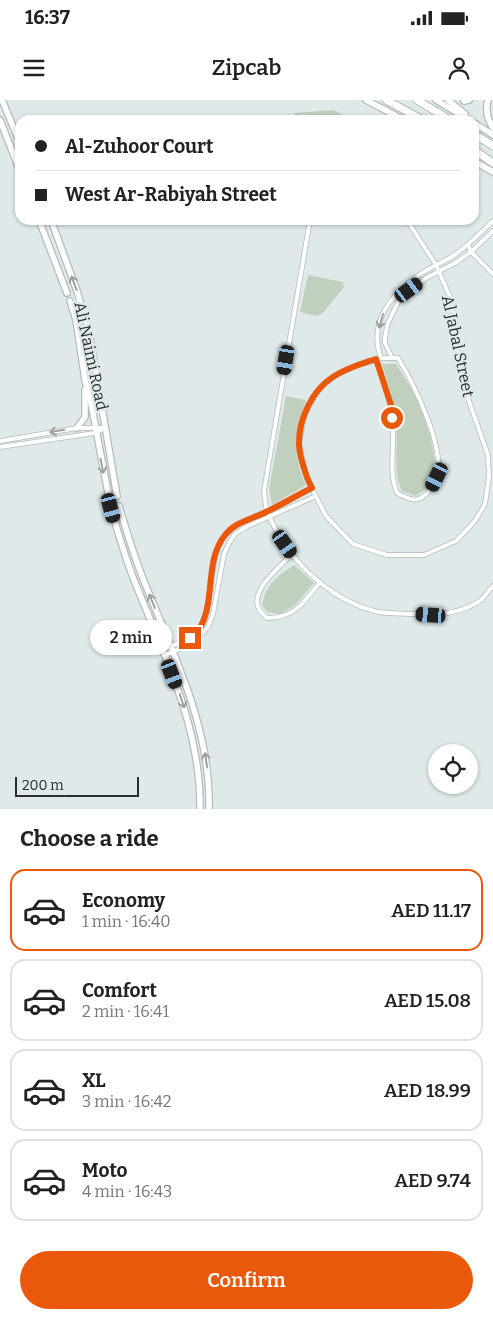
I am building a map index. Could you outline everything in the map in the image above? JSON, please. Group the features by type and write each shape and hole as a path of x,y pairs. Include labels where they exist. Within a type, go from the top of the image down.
{"highway":[{"path":"386,100 414,115"},
{"path":"417,100 442,115"},
{"path":"479,137 493,146"},
{"path":"479,153 493,163"}],"main road":[{"path":"2,100 15,131"},
{"path":"366,100 394,115"},
{"path":"436,100 462,115"},
{"path":"448,100 465,115"},
{"path":"488,100 486,113 488,122 493,128"},
{"path":"0,120 15,158"},
{"path":"479,126 493,135"},
{"path":"479,164 493,172"},
{"name":"Ali Naimi Road","path":"42,225 67,293"},
{"name":"Ali Naimi Road","path":"53,225 84,312 96,364 117,496"},
{"name":"Ali Naimi Road","path":"70,301 76,320 85,380 108,495 112,495 116,490"},
{"path":"77,428 83,420 86,411 85,380"},
{"path":"119,506 139,569 188,691 202,741 207,770 209,809"},
{"path":"111,508 130,570 164,653 190,724 199,774 200,809"},
{"path":"114,520 117,514 122,517"}],"street":[{"path":"381,358 377,346 379,326 384,309 399,290 420,274 468,244 493,221"},
{"path":"309,225 264,491 267,512 296,560 320,582 348,601 375,612 431,615 458,611 481,600 493,586"},
{"name":"Al Jabal Street","path":"392,358 376,359 332,377 316,393 304,416 299,444 307,479 326,516 353,544 386,555 424,555 456,541 475,521 485,504 489,476 488,455 463,384 458,361 456,324 451,299 436,265 410,225"},
{"path":"376,359 391,405 394,430 392,463 394,485 397,493 415,500 423,498 432,488 437,477 438,463 427,416 418,393 398,358 392,358 385,343 388,322 399,300 409,290 438,270 455,263 471,252 493,231"},
{"path":"468,244 471,252 493,274"},
{"path":"0,441 77,428 95,430"},
{"path":"0,447 106,428"},
{"path":"164,653 190,638 202,624 214,558 224,536 242,522 267,512 312,488"},
{"path":"172,649 194,642 208,627 213,614 224,554 235,534 248,526 316,496"},
{"path":"292,554 281,566 271,573 264,583 259,594 259,610 267,618 280,618 292,613 305,601 320,582"}],"green space":[{"path":"333,110 344,115 295,115 295,113"},
{"path":"308,275 343,282 344,287 323,313 316,316 300,312"},
{"path":"382,364 396,364 412,390 429,432 434,457 434,477 429,486 415,496 402,491 397,475 395,414"},
{"path":"286,396 306,400 298,432 297,453 306,485 272,505 269,489"},
{"path":"294,565 314,583 295,605 280,614 267,612 262,605 269,586 277,577"}],"route":[{"path":"190,638 198,630 204,618 214,558 224,536 242,522 267,512 312,488 307,479 299,444 304,416 316,393 332,377 376,359 391,405 392,418"}]}
